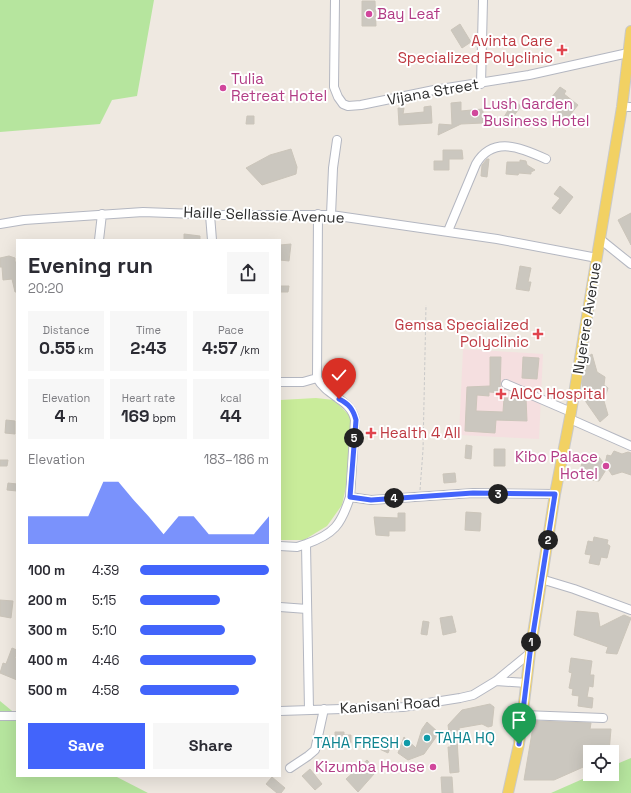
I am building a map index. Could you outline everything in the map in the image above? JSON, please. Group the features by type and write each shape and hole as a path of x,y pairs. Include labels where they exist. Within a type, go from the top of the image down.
{"main road":[{"name":"Nyerere Avenue","path":"508,793 524,715 530,653 555,494 571,415 600,239 627,107 628,53 631,31"}],"street":[{"name":"Vijana Street","path":"335,0 334,87 343,104 348,106 361,105 434,90 529,76 628,53"},
{"path":"481,84 483,0"},
{"path":"331,215 333,168 337,140"},
{"path":"448,231 476,164 481,156 488,150 513,146 522,148 546,159"},
{"name":"Haille Sellassie Avenue","path":"0,224 102,214 158,212 210,215 318,214 448,231 597,258"},
{"path":"99,239 102,214"},
{"path":"281,546 297,546 306,544 321,539 331,533 339,524 350,497 356,420 354,412 348,404 320,385 316,378 318,214"},
{"path":"210,215 212,239"},
{"path":"600,239 631,264"},
{"path":"281,382 303,382 316,378"},
{"path":"506,384 631,446"},
{"path":"350,497 371,500 473,493 555,494"},
{"path":"306,544 309,710"},
{"path":"541,579 574,589 631,610"},
{"path":"281,607 307,609"},
{"name":"Kanisani Road","path":"281,711 373,709 444,702 473,695 496,681 530,653"},
{"path":"496,681 526,683"},
{"path":"290,768 315,750 324,709"},
{"path":"524,715 604,718"},
{"path":"0,716 16,716"}],"path":[{"path":"419,496 423,436 426,305"}],"shaded area":[{"name":"AICC Hospital","path":"463,349 543,354 539,439 459,435"}],"green space":[{"path":"0,0 154,0 137,96 112,100 100,124 0,132"},
{"path":"316,398 334,400 351,417 348,478 342,505 327,526 304,540 281,540 281,400"},
{"path":"0,701 16,714 16,777 117,777 148,793 0,793"},
{"path":"631,758 631,793 551,793 583,779 583,781 619,781 619,763"}],"building":[{"name":"Bay Leaf","path":"362,1 375,1 376,26 362,26"},
{"path":"460,24 471,42 462,48 451,30"},
{"path":"560,87 566,91 564,94 578,105 566,120 557,113 562,106 551,98"},
{"path":"509,97 521,106 508,124 502,120 509,109 503,105"},
{"path":"461,102 461,111 483,109 483,123 461,124 438,135 439,124 452,125 451,103"},
{"path":"431,106 432,123 399,125 398,108 404,108 403,114 424,112 424,107"},
{"path":"247,116 254,116 254,124 246,124"},
{"path":"291,149 297,167 296,174 262,185 246,168 270,155"},
{"path":"443,150 462,150 463,159 449,159 449,170 434,170 434,161 443,161"},
{"path":"487,159 489,159 487,177 481,176 482,165"},
{"path":"520,160 526,161 527,165 535,170 531,172 531,174 506,174 507,162 520,162"},
{"path":"560,186 573,197 560,214 552,208 560,198 554,194"},
{"path":"631,213 631,245 618,220"},
{"path":"184,234 200,236 200,239 184,239"},
{"path":"291,244 289,261 281,260 281,245"},
{"path":"9,256 15,258 16,292 12,279 3,280 2,267 0,267 0,258"},
{"path":"520,266 531,268 528,282 531,282 529,291 516,289"},
{"path":"281,286 289,286 288,292 281,292"},
{"path":"592,354 597,372 605,377 604,385 608,388 604,401 608,415 600,422 586,402 582,383 587,357"},
{"path":"490,357 501,357 500,393 489,392 489,396 477,395 476,411 503,412 504,398 526,398 527,421 496,420 495,433 465,431 467,387 490,386"},
{"path":"523,357 539,358 537,379 522,378"},
{"path":"6,420 15,421 15,434 5,433"},
{"path":"466,445 472,446 471,459 465,458"},
{"path":"494,449 505,449 505,466 494,466"},
{"path":"614,451 622,454 628,452 631,453 631,475 622,472 612,475 605,464 607,455 611,456"},
{"path":"599,457 607,468 599,481 590,480 584,476 580,470 585,459"},
{"path":"0,460 8,460 7,466 0,466"},
{"path":"455,473 456,482 444,483 443,474"},
{"path":"8,483 16,484 16,491 7,490"},
{"path":"466,512 481,513 480,531 465,530"},
{"path":"398,513 405,513 405,531 389,531 389,536 376,535 374,517 398,518"},
{"path":"594,537 608,540 607,544 610,546 607,558 601,557 599,565 589,563 591,555 585,554 588,541 593,542"},
{"path":"0,600 13,601 11,618 0,616"},
{"path":"577,611 598,613 600,627 624,615 631,618 617,654 606,653 608,647 574,635"},
{"path":"452,616 456,632 443,635 440,618"},
{"path":"423,621 429,622 427,635 421,634"},
{"path":"12,648 16,650 16,680 0,673 3,663 6,664"},
{"path":"571,658 592,661 590,675 594,675 593,687 589,686 587,697 593,698 592,708 578,706 579,696 572,695 573,689 569,688 572,673 569,672"},
{"path":"490,704 494,707 492,726 488,727 482,724 459,728 460,738 457,739 459,772 450,773 448,747 451,747 448,725 462,710"},
{"path":"534,721 591,723 590,729 611,729 610,745 583,745 583,767 554,780 524,780"},
{"path":"427,722 439,733 424,754 408,760 398,753 404,737 416,748 422,729"},
{"path":"335,732 344,732 344,735 351,735 351,743 325,743 325,737 335,737"},
{"path":"374,740 390,748 388,753 371,745"},
{"path":"367,760 375,769 372,772 374,774 358,792 346,779"},
{"path":"310,769 322,784 315,790 302,776"},
{"path":"272,777 285,788 281,793 277,793 266,784"},
{"path":"441,777 452,777 453,793 442,793"}],"place":[{"name":"Bay Leaf","path":"369,14"},
{"name":"Avinta Care Specialized Polyclinic","path":"562,50"},
{"name":"Tulia Retreat Hotel","path":"223,88"},
{"name":"Lush Garden Business Hotel","path":"475,113"},
{"name":"Gemsa Specialized Polyclinic","path":"538,334"},
{"name":"AICC Hospital","path":"501,394"},
{"name":"Health 4 All","path":"371,433"},
{"name":"Kibo Palace Hotel","path":"606,466"},
{"name":"TAHA HQ","path":"427,738"},
{"name":"TAHA FRESH","path":"407,743"},
{"name":"Kizumba House","path":"433,767"}],"route":[{"path":"339,399 348,404 354,412 356,420 350,497 371,500 473,493 555,494 530,653 524,715 519,744"}]}
